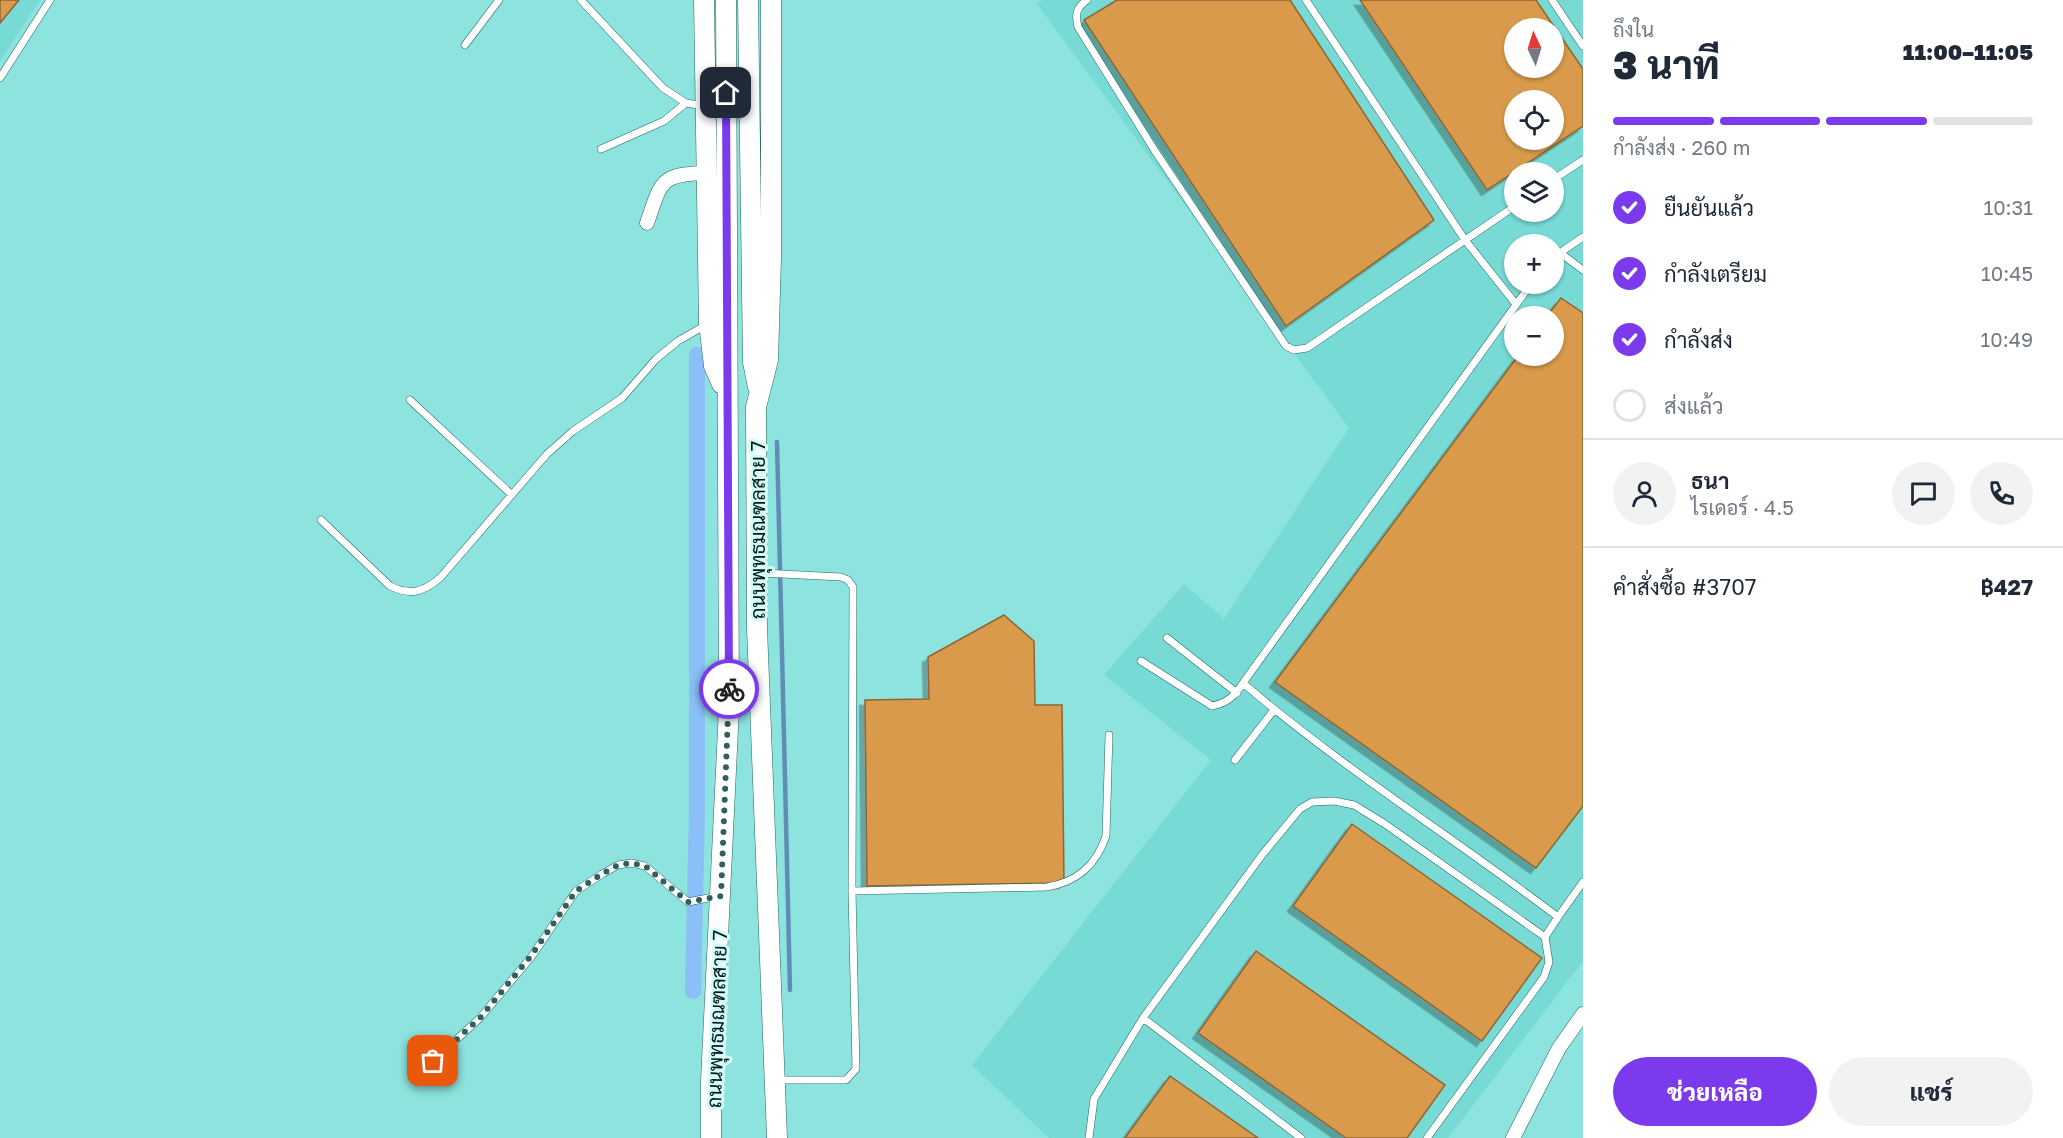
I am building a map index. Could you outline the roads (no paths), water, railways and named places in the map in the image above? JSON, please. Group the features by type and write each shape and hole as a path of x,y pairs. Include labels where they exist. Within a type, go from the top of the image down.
{"main road":[{"path":"704,0 695,104 705,173 709,323 714,366 727,394"},
{"name":"ถนนพุทธมณฑลสาย 7","path":"711,1138 711,1081 729,708 726,0"},
{"path":"748,0 753,362 758,390"},
{"path":"758,390 768,360 770,336 771,0"},
{"name":"ถนนพุทธมณฑลสาย 7","path":"758,390 757,573 777,1138"}],"street":[{"path":"647,223 663,183 678,174 705,173"},
{"path":"1513,1138 1559,1048 1583,1014"}],"lane":[{"path":"0,78 50,0"},
{"path":"465,45 499,0"},
{"path":"580,0 663,88 695,104"},
{"path":"1087,0 1079,6 1075,15 1078,27 1155,151 1286,346 1294,350 1307,348 1504,213"},
{"path":"1306,0 1465,240 1515,303"},
{"path":"1551,0 1583,46"},
{"path":"601,149 664,121 695,104"},
{"path":"1564,172 1583,160"},
{"path":"1564,249 1583,237"},
{"path":"1564,259 1583,270"},
{"path":"1141,661 1212,706 1224,704 1237,693 1523,294"},
{"path":"321,519 390,586 403,592 415,593 427,588 440,578 548,454 573,431 622,398 656,359 678,341 709,323"},
{"path":"410,400 512,495"},
{"path":"757,573 841,577 848,580 853,587 852,891 856,1069 846,1080 775,1080"},
{"path":"1167,638 1237,693"},
{"path":"1243,683 1274,710 1558,917"},
{"path":"1235,760 1274,710"},
{"path":"852,891 1047,887 1068,884 1078,878 1103,845 1106,836 1109,735"},
{"path":"1089,1138 1094,1099 1143,1018 1262,855 1300,809 1312,802 1334,801 1354,805 1385,824 1545,937"},
{"path":"433,1061 480,1018 531,956 576,891 602,874 618,865 631,863 645,866 688,902 721,896"},
{"path":"1427,1138 1544,977 1549,962 1545,937 1583,882"},
{"path":"1143,1018 1301,1138"}],"waterway":[{"path":"693,991 697,811 697,355"},
{"path":"777,442 790,990"}]}
